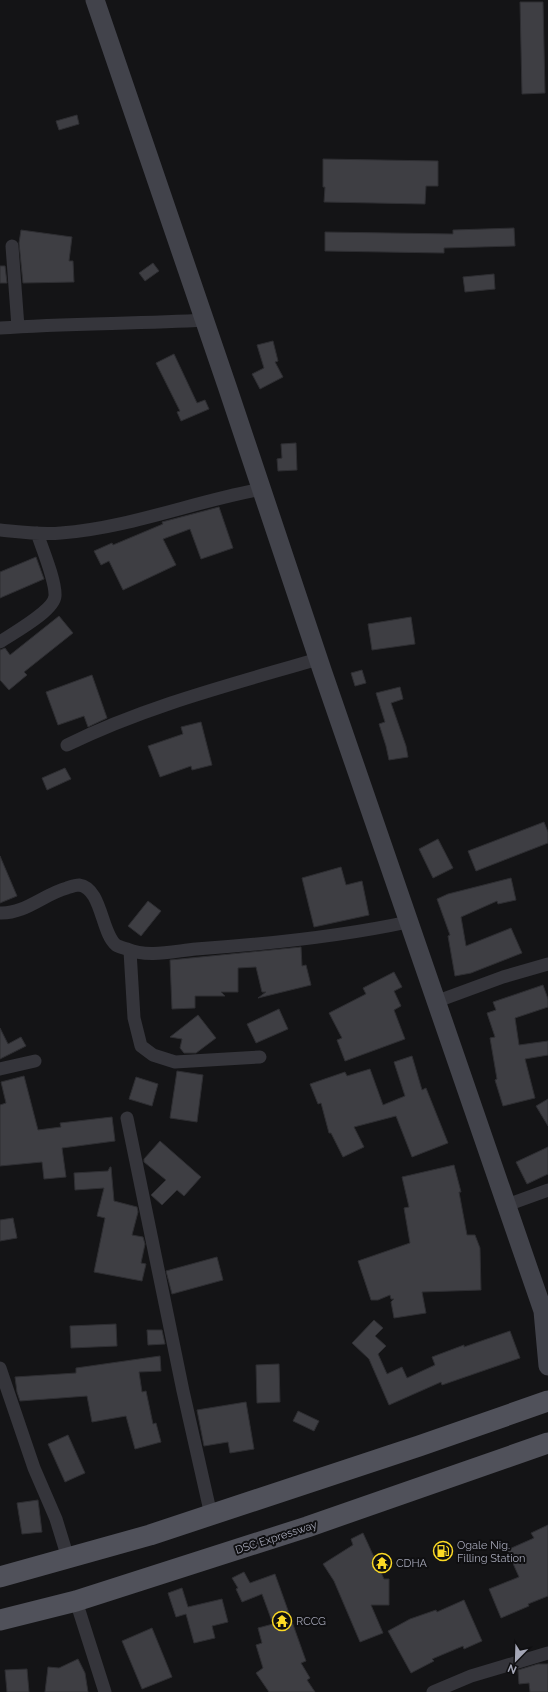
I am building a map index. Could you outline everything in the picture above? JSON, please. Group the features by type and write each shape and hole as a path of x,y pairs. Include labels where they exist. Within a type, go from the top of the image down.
{"main road":[{"path":"95,0 205,320 318,659 545,1315 548,1366"},
{"path":"0,1577 150,1535 419,1446 548,1401"},
{"name":"DSC Expressway","path":"0,1620 76,1601 307,1527 548,1443"},
{"path":"508,1457 548,1459"}],"street":[{"path":"12,246 18,327"},
{"path":"0,328 54,324 163,323 205,320"},
{"path":"0,530 38,533 79,531 135,520 231,495 262,489"},
{"path":"0,642 52,606 55,596 52,580 38,533"},
{"path":"67,745 103,727 185,698 318,659"},
{"path":"0,913 18,911 56,891 78,885 86,889 97,901 108,931 116,944 130,951 153,954 183,950 279,943 361,932 408,922"},
{"path":"130,951 134,1018 141,1046 153,1055 175,1062 260,1057"},
{"path":"436,1002 503,977 548,964"},
{"path":"0,1070 35,1061"},
{"path":"126,1118 183,1391 211,1515"},
{"path":"507,1205 548,1190"},
{"path":"0,1368 34,1468 56,1519 68,1558"},
{"path":"76,1601 105,1692"},
{"path":"433,1692 472,1676 548,1653"}],"building":[{"path":"520,2 543,2 545,93 522,94"},
{"path":"77,115 79,124 59,130 56,121"},
{"path":"323,159 438,161 438,186 426,186 425,204 324,202 325,187 323,187"},
{"path":"514,228 515,246 444,248 444,253 325,251 325,232 453,234 453,230"},
{"path":"21,230 72,237 69,261 73,261 74,282 23,283 19,243"},
{"path":"153,263 159,271 145,281 139,273"},
{"path":"0,266 5,266 7,283 0,283"},
{"path":"494,274 495,289 465,292 463,277"},
{"path":"273,341 278,361 275,362 283,377 260,389 252,374 264,368 257,345"},
{"path":"174,354 197,403 205,400 209,409 181,421 177,412 180,411 156,363"},
{"path":"296,443 297,470 278,471 277,459 282,458 281,444"},
{"path":"219,507 233,548 201,559 190,529 163,539 176,565 123,590 109,561 101,565 94,551 112,543 113,545 163,524 162,522"},
{"path":"36,557 44,579 0,598 0,572"},
{"path":"59,616 73,633 24,672 27,675 9,690 0,680 0,650 5,648 10,655"},
{"path":"411,617 415,644 372,650 368,624"},
{"path":"362,670 366,683 355,686 351,673"},
{"path":"92,675 107,718 88,727 84,716 58,725 46,692"},
{"path":"400,687 403,699 391,703 406,746 408,757 389,760 379,724 385,722 376,693"},
{"path":"201,722 212,765 192,770 191,766 160,777 148,746 183,734 181,727"},
{"path":"65,768 71,779 47,790 42,778"},
{"path":"544,822 548,832 548,843 476,871 468,851"},
{"path":"438,839 453,868 433,878 419,849"},
{"path":"0,856 17,896 0,903"},
{"path":"341,867 346,885 362,881 369,915 314,927 302,878"},
{"path":"511,878 516,900 498,904 497,901 461,917 466,946 511,928 522,953 471,973 455,976 448,936 450,935 437,899 448,894"},
{"path":"148,901 161,911 141,936 128,926"},
{"path":"301,947 302,966 306,965 311,985 258,998 266,992 262,992 256,967 238,968 238,992 221,992 225,996 195,996 195,1008 172,1009 170,960"},
{"path":"394,972 402,987 394,991 401,1006 394,1010 405,1039 345,1061 337,1040 342,1038 329,1013 366,994 363,988"},
{"path":"543,985 548,999 548,1007 515,1018 519,1045 548,1041 548,1055 525,1059 535,1098 503,1106 495,1080 497,1079 490,1038 495,1037 487,1013 496,1010 493,1002"},
{"path":"279,1009 288,1029 256,1043 247,1024"},
{"path":"198,1015 216,1038 196,1053 184,1053 180,1048 182,1039 170,1037"},
{"path":"0,1028 8,1044 21,1037 26,1046 0,1059"},
{"path":"412,1056 422,1090 426,1088 448,1143 412,1157 396,1116 354,1127 364,1147 343,1157 331,1133 329,1133 321,1103 318,1104 310,1084 345,1072 347,1076 370,1069 383,1105 405,1096 394,1062"},
{"path":"177,1071 203,1075 197,1122 170,1118"},
{"path":"24,1076 38,1130 61,1127 60,1123 112,1117 115,1141 62,1148 66,1177 44,1179 42,1162 0,1166 0,1105 6,1103 1,1082"},
{"path":"136,1077 158,1084 152,1106 129,1099"},
{"path":"548,1099 548,1126 536,1106"},
{"path":"160,1141 201,1177 184,1196 177,1190 162,1205 151,1195 166,1180 144,1162 144,1159"},
{"path":"548,1147 548,1174 527,1184 516,1162"},
{"path":"454,1165 461,1192 459,1192 467,1235 475,1235 480,1248 481,1290 422,1292 426,1313 394,1318 391,1302 394,1299 391,1299 390,1295 378,1300 371,1300 358,1261 410,1243 404,1208 409,1207 402,1177"},
{"path":"110,1167 114,1201 137,1207 138,1212 132,1235 143,1237 145,1244 141,1263 146,1264 142,1281 94,1272 105,1218 97,1216 104,1188 75,1190 74,1173 108,1171"},
{"path":"13,1218 17,1238 0,1241 0,1220"},
{"path":"217,1257 223,1280 172,1294 166,1271"},
{"path":"374,1320 383,1328 375,1336 386,1346 378,1354 387,1374 402,1367 407,1378 435,1365 432,1357 464,1345 464,1347 510,1331 520,1358 442,1385 441,1382 389,1405 369,1359 352,1343"},
{"path":"116,1324 117,1346 71,1348 70,1326"},
{"path":"147,1330 162,1330 165,1344 148,1345"},
{"path":"160,1356 161,1371 139,1372 142,1392 146,1391 153,1424 156,1423 161,1442 135,1449 126,1416 92,1422 87,1396 20,1401 17,1392 15,1377 76,1373 76,1368"},
{"path":"279,1364 280,1402 257,1403 256,1365"},
{"path":"246,1402 254,1449 230,1453 228,1442 204,1446 197,1410"},
{"path":"298,1411 319,1421 314,1431 293,1421"},
{"path":"68,1435 85,1473 65,1482 48,1444"},
{"path":"38,1500 42,1532 22,1534 17,1503"},
{"path":"548,1525 548,1596 528,1604 529,1606 501,1618 489,1589 519,1577 507,1550 534,1538 531,1533"},
{"path":"363,1533 384,1579 389,1579 389,1605 371,1605 383,1633 360,1642 334,1581 323,1564 353,1545 351,1539"},
{"path":"244,1572 250,1583 275,1574 306,1661 301,1663 310,1678 307,1680 315,1692 269,1692 256,1673 263,1668 256,1645 262,1643 258,1628 273,1624 262,1594 242,1602 236,1589 238,1588 232,1578"},
{"path":"182,1588 188,1607 222,1599 228,1622 212,1626 215,1638 194,1643 186,1614 176,1617 168,1593"},
{"path":"464,1600 482,1641 464,1649 463,1646 432,1659 434,1661 411,1673 388,1631 410,1619 436,1610 437,1612"},
{"path":"152,1628 172,1677 142,1689 122,1641"},
{"path":"78,1659 85,1673 88,1692 45,1692 48,1667 59,1668"},
{"path":"538,1664 548,1664 548,1692 530,1692 529,1683 519,1684 518,1670"},
{"path":"27,1669 29,1692 7,1692 5,1670"}],"place":[{"name":"Ogale Nig. Filling Station","path":"443,1551"},
{"name":"CDHA","path":"382,1563"},
{"name":"RCCG","path":"282,1621"}]}
